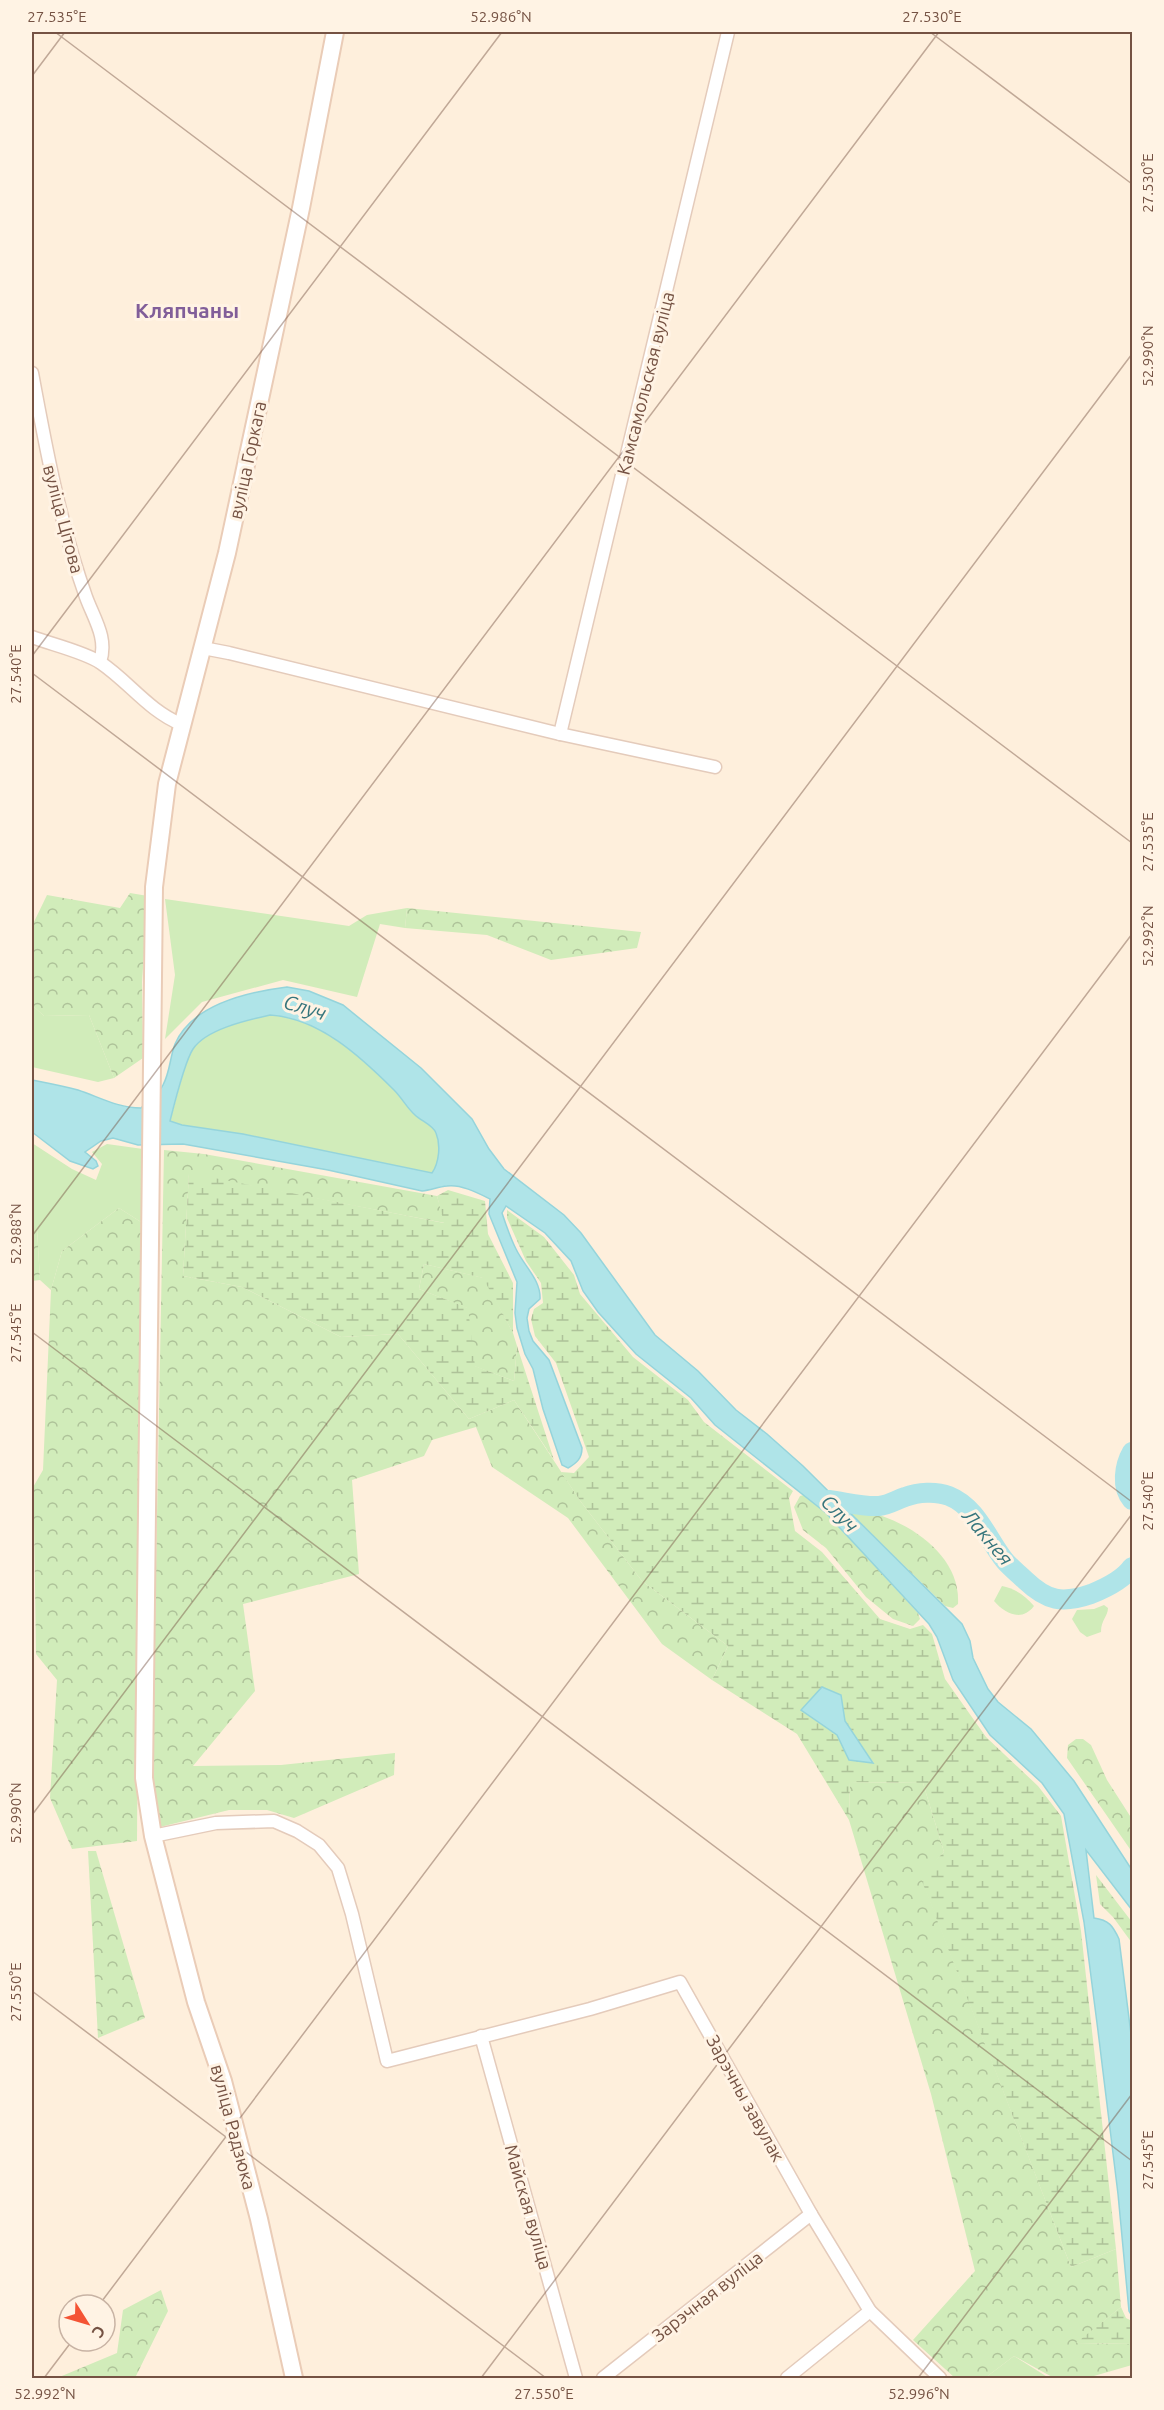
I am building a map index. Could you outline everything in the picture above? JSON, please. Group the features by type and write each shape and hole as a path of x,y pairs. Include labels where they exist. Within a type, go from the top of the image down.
{"main road":[{"name":"вуліца Горкага","path":"151,1201 154,887 167,784 227,553 296,231 335,32"},
{"name":"вуліца Радзюка","path":"151,1201 144,1778 153,1836 196,2002 226,2093 259,2219 294,2379"}],"street":[{"name":"Камсамольская вуліца","path":"560,734 728,32"},
{"name":"вуліца Цітова","path":"32,373 56,502 76,567 102,634 104,650 100,662"},
{"path":"32,637 100,662 154,709 181,724"},
{"path":"204,648 560,734 715,767"},
{"path":"153,1836 216,1823 274,1821 320,1845 338,1868 352,1914 387,2061 481,2036"},
{"name":"Зарэчны завулак","path":"481,2036 590,2009 680,1982 811,2214 870,2311 940,2379"},
{"name":"Майская вуліца","path":"481,2036 576,2379"},
{"name":"Зарэчная вуліца","path":"603,2379 811,2214"},
{"path":"787,2379 870,2311"}],"green space":[{"path":"130,893 148,896 142,982 143,1058 114,1078 89,1015 44,1016 32,1005 32,926 47,895 120,908"},
{"path":"165,899 349,926 367,915 407,908 405,928 380,924 357,997 283,980 202,1002 165,1039 175,975"},
{"path":"407,908 641,932 637,948 551,960 487,935 405,928"},
{"path":"32,1005 44,1016 89,1015 114,1078 98,1082 32,1067"},
{"path":"270,1015 305,1023 322,1031 353,1052 381,1077 412,1112 436,1133 439,1154 432,1173 170,1121 186,1064 199,1042 228,1026"},
{"path":"32,1143 72,1169 96,1180 102,1164 92,1152 107,1144 143,1149 141,1222 119,1208 62,1251 51,1290 40,1280 37,1228 32,1228"},
{"path":"164,1150 204,1154 437,1196 445,1223 189,1174 183,1276 242,1287 341,1337 398,1334 469,1419 514,1400 581,1502 642,1581 728,1646 712,1680 662,1644 568,1518 492,1467 476,1427 432,1440 424,1456 352,1480 359,1574 243,1604 255,1691 193,1766 281,1765 395,1753 394,1775 294,1818 267,1810 229,1810 160,1827 152,1780"},
{"path":"189,1173 444,1223 437,1196 448,1190 485,1201 488,1234 513,1283 513,1333 483,1278 424,1264 419,1289 468,1308 475,1366 514,1381 517,1346 554,1460 514,1400 469,1419 398,1334 341,1337 242,1287 183,1276"},
{"path":"119,1208 141,1222 137,1841 72,1849 50,1798 57,1680 36,1654 32,1489 43,1470 51,1290 62,1251"},
{"path":"507,1210 544,1237 574,1275 580,1294 633,1357 688,1400 704,1422 793,1491 789,1498 795,1531 822,1552 880,1619 910,1629 923,1625 932,1634 945,1679 986,1737 1038,1786 1061,1816 1081,1931 1116,2249 1071,2267 920,1876 944,1852 923,1783 850,1782 849,1820 797,1734 712,1680 728,1646 642,1581 581,1502 561,1472 574,1473 589,1457 556,1363 535,1336 531,1319 534,1309 543,1303 541,1283 526,1261 507,1218"},
{"path":"32,1228 37,1228 40,1280 32,1281"},
{"path":"424,1264 484,1278 513,1333 517,1346 514,1381 474,1366 467,1308 419,1289"},
{"path":"804,1495 826,1513 918,1613 920,1619 913,1626 893,1619 866,1597 826,1548 803,1530 794,1507 800,1496"},
{"path":"860,1510 894,1521 927,1541 950,1569 956,1586 958,1604 953,1608 945,1606 850,1512"},
{"path":"1002,1586 1020,1593 1034,1606 1019,1615 1003,1610 994,1601"},
{"path":"1104,1605 1108,1611 1101,1632 1087,1637 1080,1632 1072,1619 1077,1610 1094,1609"},
{"path":"1076,1739 1083,1739 1091,1745 1107,1780 1132,1819 1132,1852 1067,1758 1068,1745"},
{"path":"850,1782 923,1783 944,1852 921,1877 1071,2267 1116,2249 1121,2307 1077,2343 1132,2344 1132,2365 1087,2378 1054,2378 1014,2356 985,2378 955,2378 913,2340 975,2271 931,2094 849,1820"},
{"path":"88,1851 96,1851 145,2018 98,2038"},
{"path":"1096,1875 1132,1922 1132,1943 1113,1917 1100,1904"},
{"path":"161,2290 168,2311 135,2378 57,2378 117,2353 123,2310"},
{"path":"1121,2307 1126,2318 1132,2321 1132,2344 1076,2343"},
{"path":"1014,2356 1049,2378 985,2378"}],"water":[{"name":"Случ","path":"287,987 309,991 343,1005 421,1068 472,1119 489,1149 504,1169 564,1215 581,1233 655,1335 698,1371 736,1410 803,1466 962,1624 970,1641 973,1658 988,1689 998,1702 1031,1729 1074,1781 1132,1870 1132,1910 1086,1850 1094,1918 1110,1924 1119,1939 1132,2042 1132,2316 1129,2311 1118,2194 1084,1922 1064,1814 1042,1783 990,1735 953,1680 937,1637 929,1624 826,1513 715,1425 691,1398 636,1354 598,1312 583,1291 571,1261 545,1233 506,1206 502,1213 510,1236 540,1292 540,1299 529,1309 527,1318 529,1331 533,1341 549,1360 582,1448 578,1460 568,1468 562,1465 543,1409 533,1369 525,1354 517,1328 515,1313 517,1282 489,1214 490,1199 458,1186 422,1191 328,1170 183,1144 138,1145 113,1138 101,1141 85,1152 96,1161 98,1166 93,1169 70,1161 32,1132 32,1080 78,1090 116,1104 141,1108 161,1088 175,1044 183,1030 194,1019 223,1002 255,992","holes":["270,1015 288,1018 322,1031 353,1052 394,1090 415,1115 432,1128 438,1138 439,1148 438,1159 432,1173 170,1121 187,1063 199,1042 228,1026"]},
{"path":"822,1687 841,1695 845,1721 873,1763 849,1760 837,1735 801,1710"}],"waterway":[{"name":"Лакнея","path":"1132,1452 1125,1476 1126,1489 1132,1500"},
{"name":"Лакнея","path":"829,1500 879,1506 921,1493 938,1493 949,1496 959,1501 975,1516 1010,1566 1033,1587 1055,1599 1072,1599 1097,1592 1119,1580 1132,1567"}],"district":[{"name":"Кляпчаны","path":"187,310"}]}
